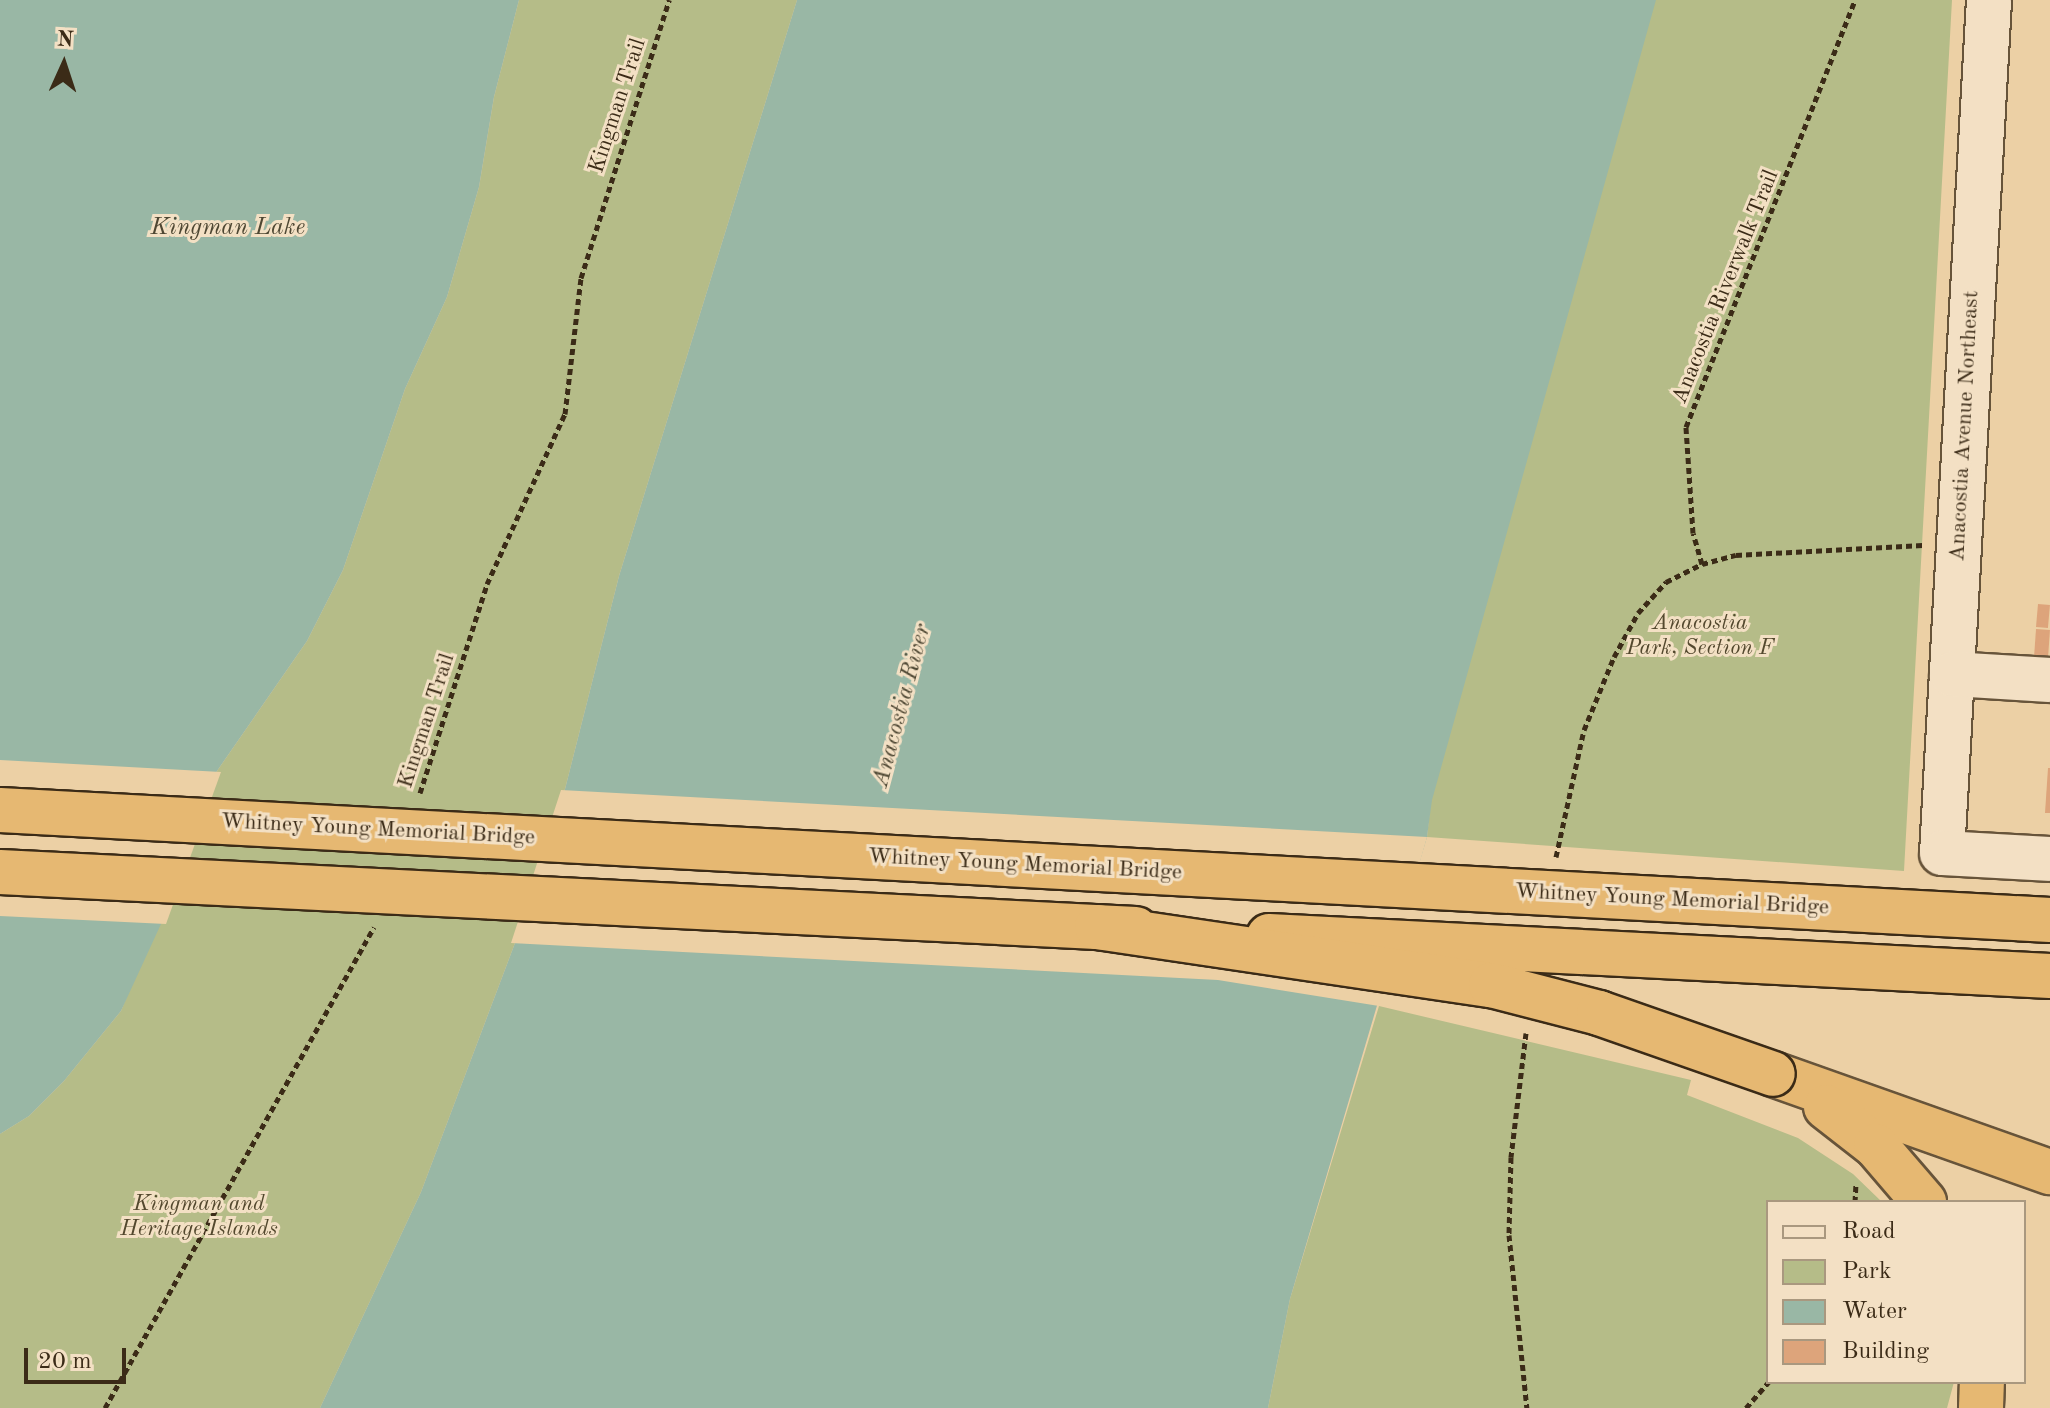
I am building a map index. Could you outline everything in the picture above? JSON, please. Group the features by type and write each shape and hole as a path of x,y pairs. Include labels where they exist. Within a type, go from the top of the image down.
{"main road":[{"name":"Whitney Young Memorial Bridge","path":"0,810 2050,920"},
{"path":"0,872 2050,976"},
{"path":"1097,927 1491,985 1599,1013 2050,1172"},
{"path":"1773,1074 1854,1127 1922,1200"},
{"path":"1981,1408 1982,1384"}],"street":[{"name":"Anacostia Avenue Northeast","path":"1989,0 1942,853 2050,859"},
{"path":"1952,674 2050,680"}],"path":[{"name":"Kingman Trail","path":"418,802 487,584 565,414 581,278 669,0"},
{"name":"Anacostia Riverwalk Trail","path":"1702,564 1693,533 1686,427 1855,0"},
{"path":"1553,873 1584,730 1614,657 1638,613 1666,582 1702,564 1803,550 1959,543"},
{"path":"105,1408 366,948 377,919"},
{"path":"1527,1027 1511,1157 1509,1235 1527,1408"},
{"path":"1746,1408 1767,1384"}],"green space":[{"name":"Kingman and Heritage Islands","path":"519,0 797,0 619,576 565,789 515,943 421,1192 320,1408 0,1408 0,1134 29,1116 64,1081 121,1011 217,771 307,641 343,570 405,389 447,297 479,187 494,97"},
{"name":"Anacostia Park, Section F","path":"1319,0 1952,0 1904,871 1427,837 1431,800"},
{"path":"1379,1006 1691,1080 1687,1095 1798,1138 1853,1174 1880,1200 1766,1200 1766,1384 1953,1384 1947,1408 1268,1408 1290,1299"}],"water":[{"name":"Kingman Lake","path":"0,0 519,0 494,97 479,187 447,297 405,389 343,570 307,641 217,771 161,924 121,1011 64,1081 29,1116 0,1134"},
{"name":"Anacostia River","path":"797,0 1656,0 1432,800 1427,837 1290,1299 1268,1408 320,1408 421,1192 515,943 565,789 619,576"}],"pier":[{"path":"0,760 221,772 166,924 0,916"},
{"path":"561,790 1427,837 1379,1006 1218,980 511,943"}],"building":[{"path":"2038,604 2050,605 2048,628 2036,627"},
{"path":"2036,629 2050,630 2048,656 2034,655"},
{"path":"2048,768 2050,813 2045,813"}]}
